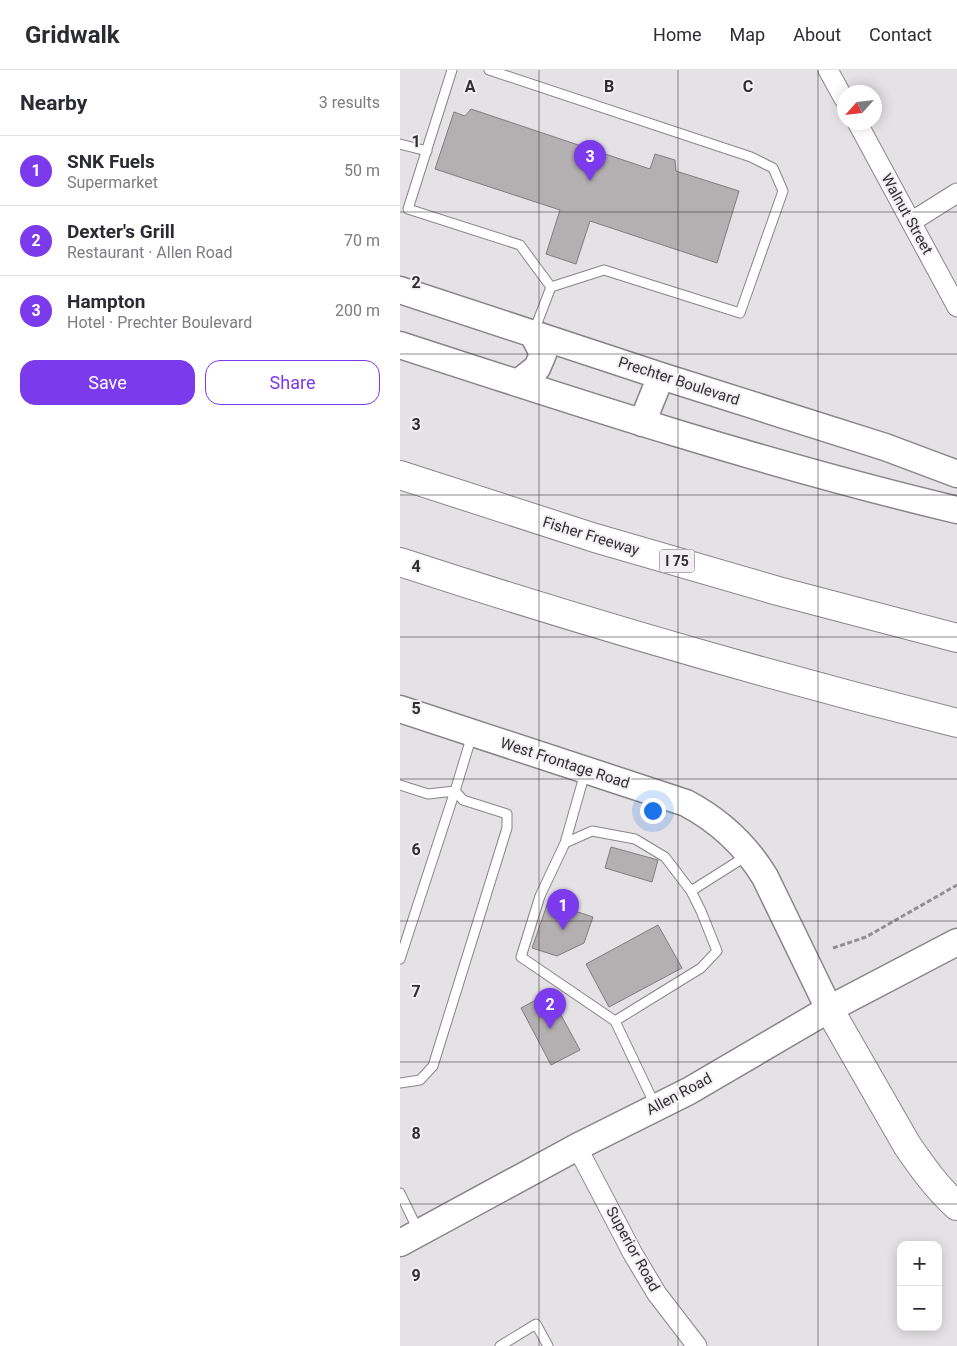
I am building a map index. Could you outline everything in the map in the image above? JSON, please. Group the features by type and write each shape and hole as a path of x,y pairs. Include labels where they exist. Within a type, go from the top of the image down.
{"highway":[{"name":"Fisher Freeway","path":"400,475 604,540 778,591 957,638"},
{"path":"400,562 487,591 749,668 957,723"},
{"path":"829,1009 911,1152 945,1195 957,1206"}],"main road":[{"name":"Prechter Boulevard","path":"405,297 533,334 885,447 955,467"},
{"path":"518,383 537,368 543,354 533,334"},
{"path":"400,345 642,423 890,494 957,510"},
{"path":"642,423 661,376"},
{"name":"West Frontage Road","path":"400,709 686,803 704,812 724,827 750,854 765,877 829,1009"},
{"name":"Allen Road","path":"410,1238 577,1147 689,1091 829,1009 957,942"}],"street":[{"path":"828,70 837,87"},
{"name":"Walnut Street","path":"861,130 957,307"},
{"path":"912,222 957,193"},
{"name":"Superior Road","path":"577,1147 648,1278 677,1322 697,1346"}],"lane":[{"path":"452,70 408,209 520,246 551,287"},
{"path":"489,70 751,157 773,168 782,191 740,313 604,270 551,287"},
{"path":"400,144 427,151"},
{"path":"533,334 551,287"},
{"path":"400,959 473,733"},
{"path":"586,770 565,843 540,896 521,958 615,1021 656,1107"},
{"path":"400,785 428,794 455,791"},
{"path":"400,1083 420,1080 433,1066 507,828 507,814 463,800 455,791"},
{"path":"565,843 592,831 635,839 665,857 691,891 701,910 717,951 701,968 615,1021"},
{"path":"691,891 750,854"},
{"path":"400,1193 410,1238"},
{"path":"500,1346 536,1324 548,1346"}],"path":[{"path":"833,948 878,931 957,885"}],"building":[{"path":"471,109 650,169 655,154 675,160 676,171 739,191 717,263 590,221 576,264 546,254 560,210 435,169 454,112 465,116"},
{"path":"611,847 658,860 652,882 605,868"},
{"path":"548,902 593,917 584,943 557,956 532,948"},
{"path":"658,925 682,968 609,1007 586,964"},
{"path":"549,993 580,1050 551,1065 521,1008"}],"place":[{"name":"Hampton","path":"590,181"},
{"name":"SNK Fuels","path":"563,930"},
{"name":"Dexter's Grill","path":"550,1029"}]}
